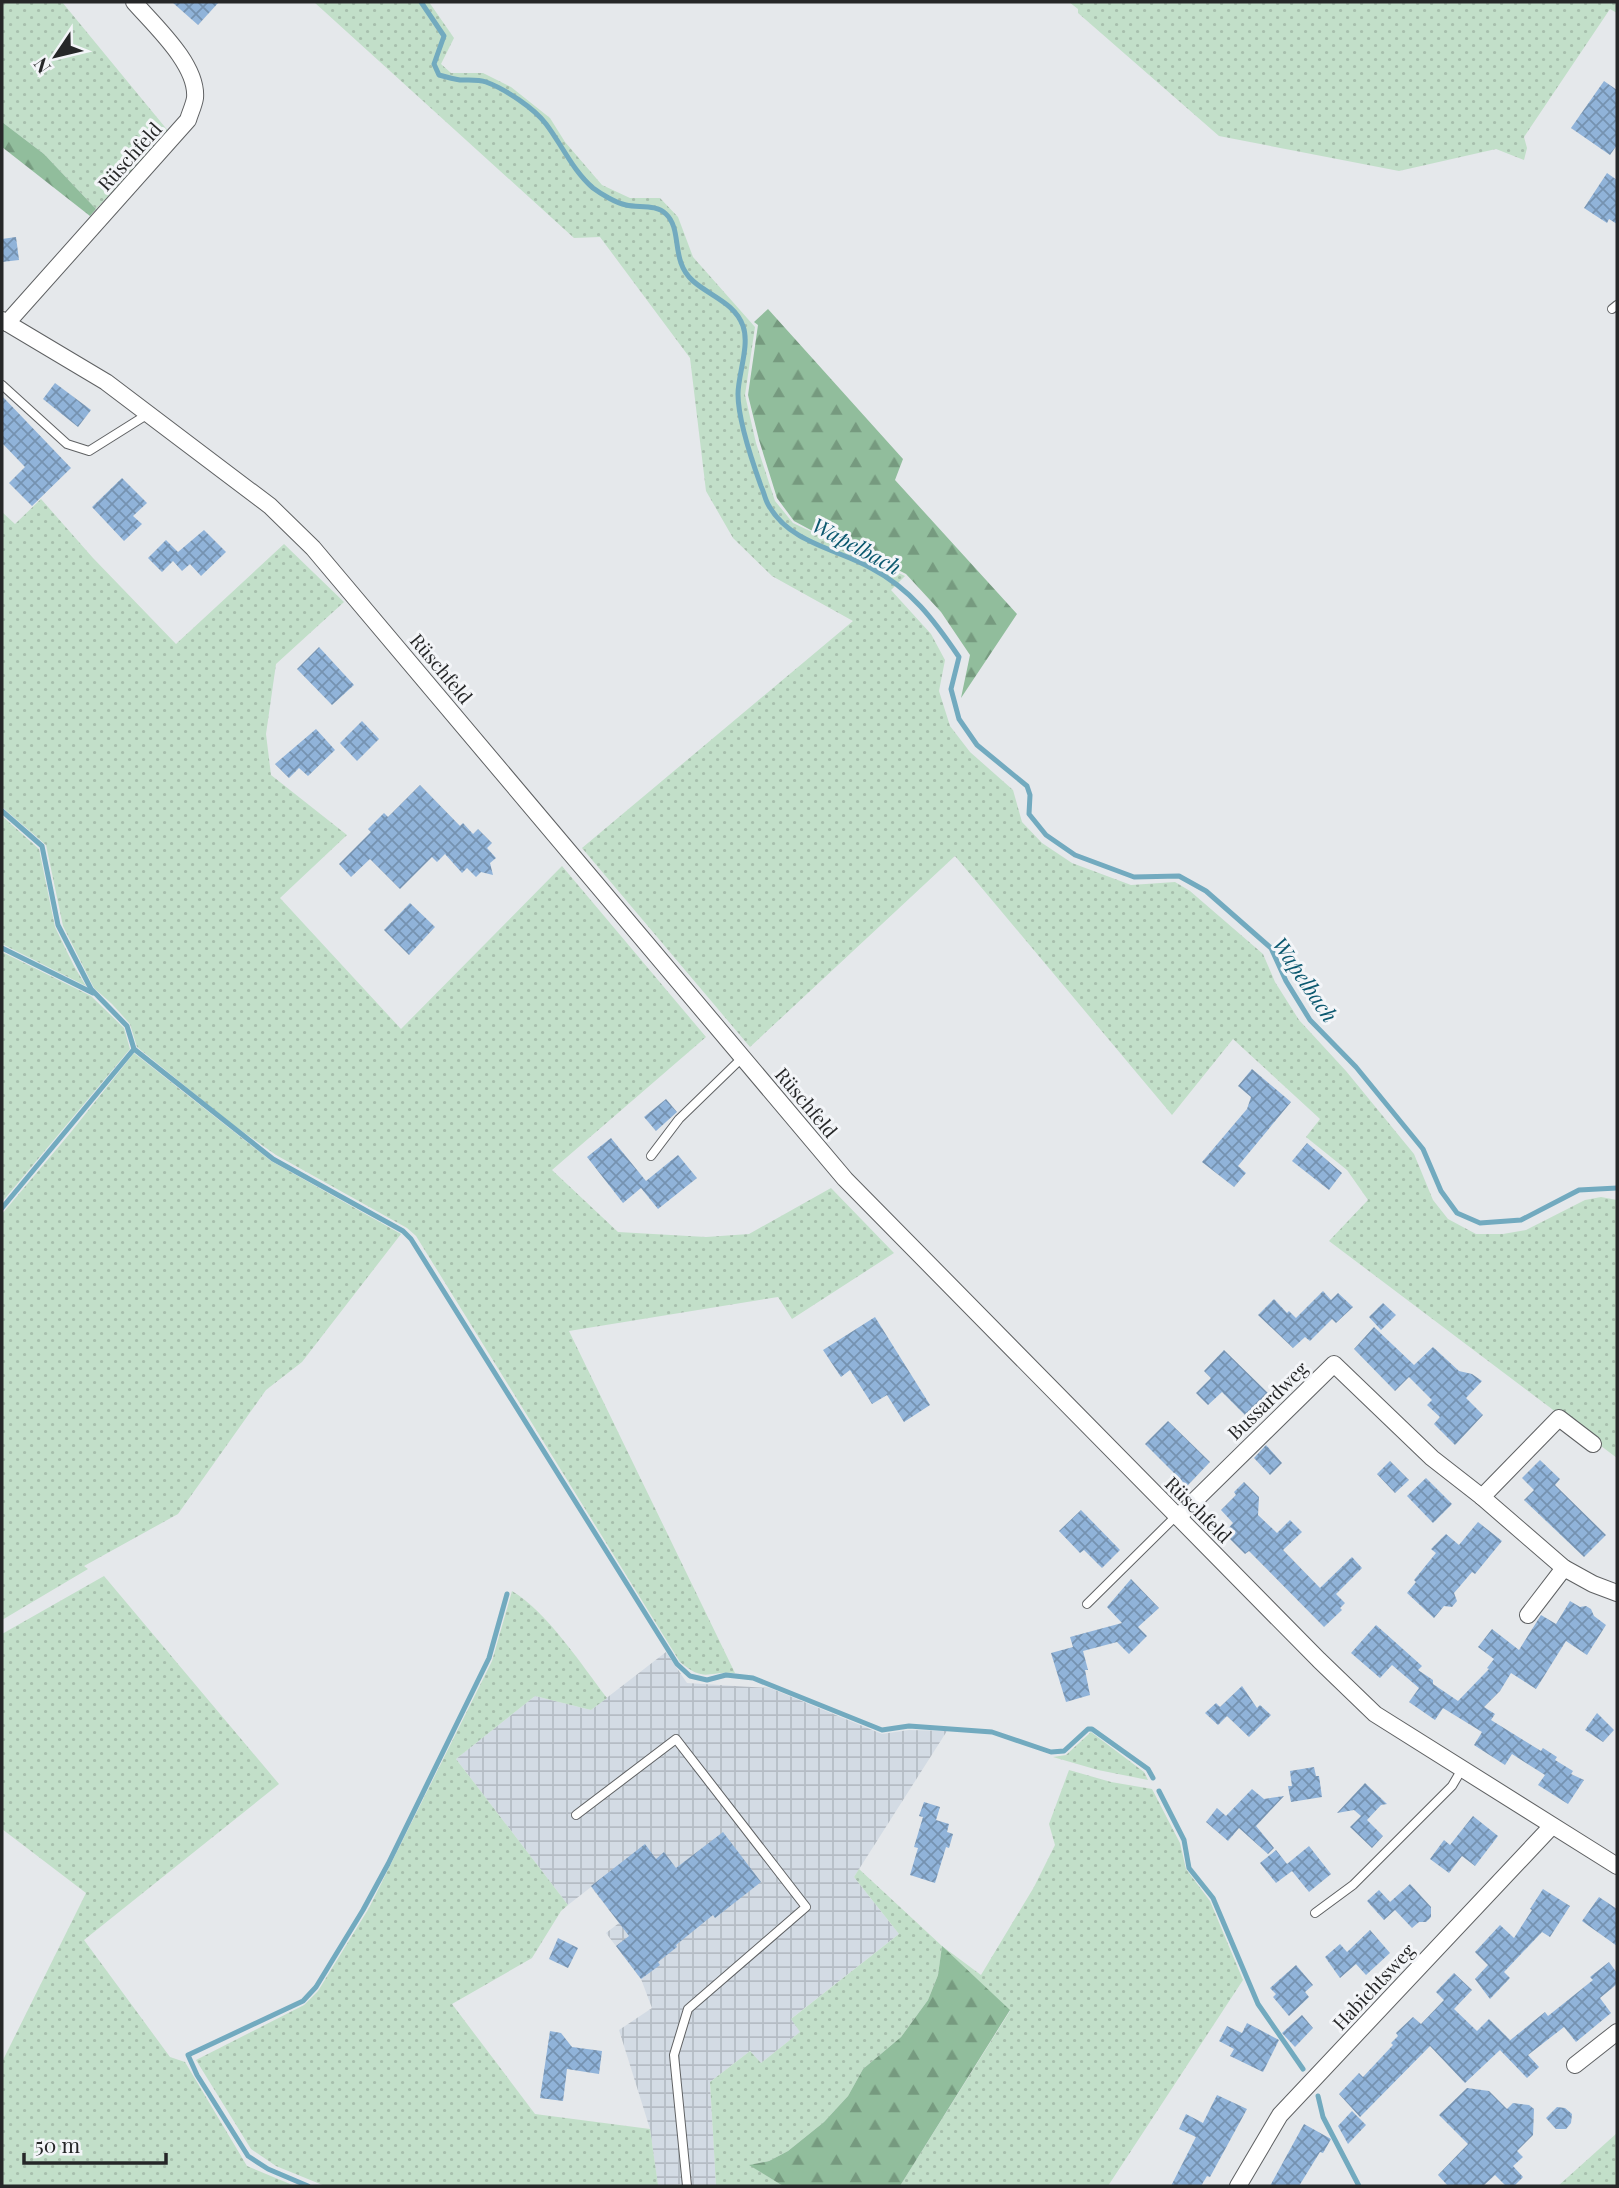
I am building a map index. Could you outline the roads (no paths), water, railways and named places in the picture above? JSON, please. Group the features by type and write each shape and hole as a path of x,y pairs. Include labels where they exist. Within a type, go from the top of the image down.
{"street":[{"name":"Rüschfeld","path":"134,2 181,57 192,77 195,98 188,120 4,325 106,382 270,506 313,548 845,1180 1375,1714 1617,1866"},
{"name":"Bussardweg","path":"1177,1517 1334,1364 1432,1458 1564,1568 1617,1593"},
{"path":"1482,1497 1559,1418 1593,1444"},
{"path":"1528,1615 1564,1568"},
{"name":"Habichtsweg","path":"1238,2186 1280,2115 1552,1826"},
{"path":"1575,2065 1617,2032"}],"lane":[{"path":"2,385 67,444 89,451 148,414"},
{"path":"651,1156 679,1119 743,1057"},
{"path":"1087,1604 1177,1517"},
{"path":"576,1815 676,1739 806,1907 688,2009 674,2055 687,2186"},
{"path":"1315,1913 1353,1885 1452,1786 1461,1769"}],"waterway":[{"name":"Wapelbach","path":"421,2 444,36 434,64 439,75 460,80 483,81 510,94 541,118 579,174 593,188 622,204 657,209 666,214 674,228 681,264 686,273 734,311 743,326 745,342 739,405 750,453 769,506 778,519 802,537 885,576 931,618 959,657 951,689 959,719 977,745 1027,786 1030,795 1029,814 1046,835 1075,855 1134,877 1179,876 1206,891 1271,948 1286,981 1310,1020 1356,1067 1423,1149 1441,1191 1457,1213 1480,1223 1521,1220 1579,1190 1617,1188"},
{"path":"2,811 42,846 58,925 91,989 127,1026 134,1049 273,1159 403,1231 411,1239 677,1664 690,1676 707,1680 726,1675 753,1678 882,1730 909,1726 992,1732 1051,1752 1064,1751 1088,1729 1092,1729 1148,1769 1153,1778"},
{"path":"2,948 93,993"},
{"path":"2,1208 134,1049"},
{"path":"308,2186 268,2169 248,2156 197,2075 188,2055 303,2001 316,1987 388,1864 489,1658 507,1594"},
{"path":"1159,1791 1184,1840 1189,1868 1213,1898 1258,2004 1303,2069"},
{"path":"1318,2096 1323,2117 1359,2186"}]}
